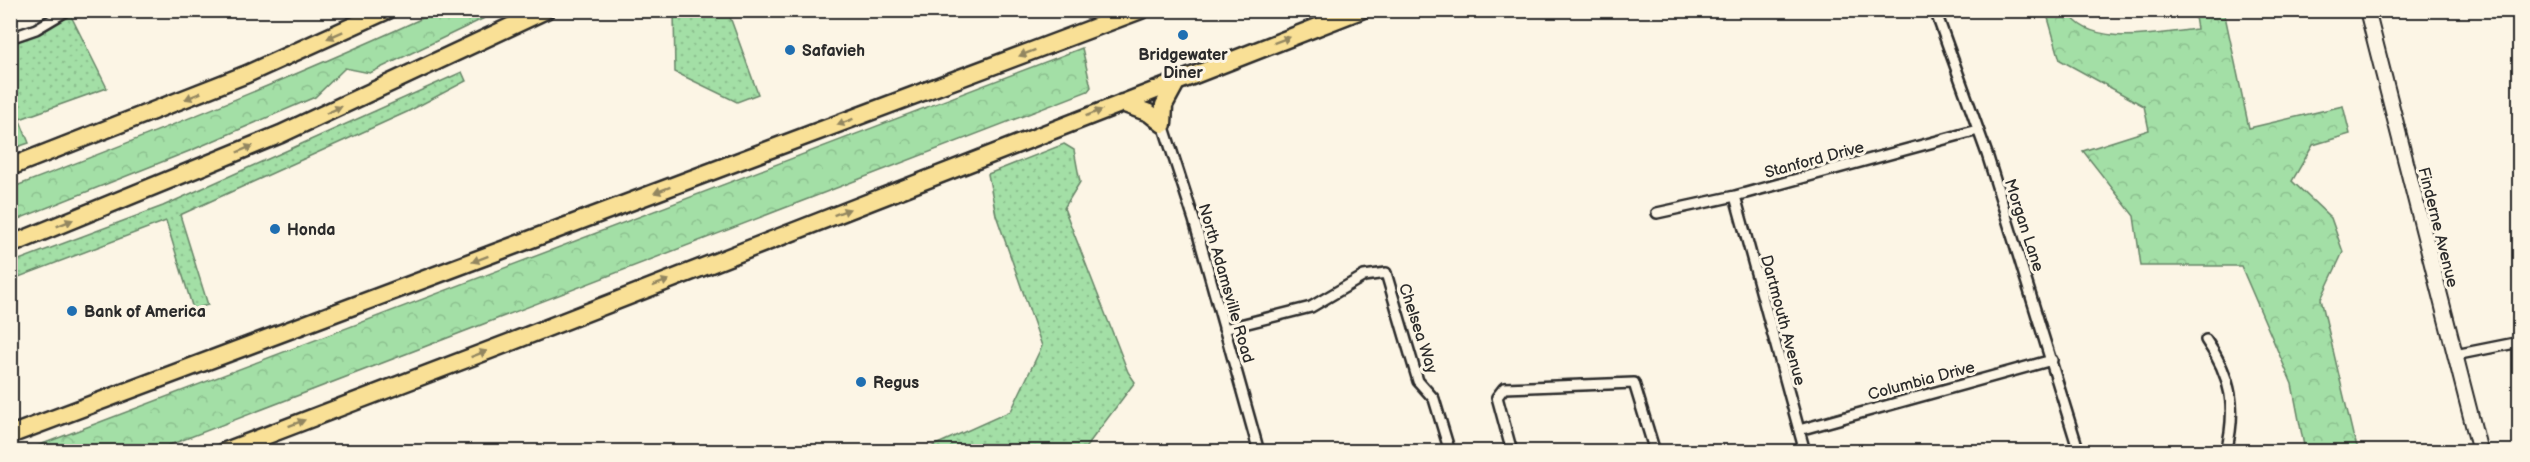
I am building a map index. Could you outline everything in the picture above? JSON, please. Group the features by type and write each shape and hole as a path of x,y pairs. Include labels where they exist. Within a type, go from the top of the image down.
{"highway":[{"path":"10,167 237,78 388,10"},
{"path":"10,245 281,134 546,10"},
{"path":"1050,45 1111,10"},
{"path":"10,435 1141,10"},
{"path":"223,452 1361,10"},
{"path":"1163,124 1164,105 1177,81"},
{"path":"1122,103 1149,113 1163,124"}],"main road":[{"name":"Finderne Avenue","path":"2367,10 2480,452"}],"street":[{"path":"10,38 36,29 68,10"},
{"name":"Morgan Lane","path":"1935,10 1978,130 2079,452"},
{"name":"North Adamsville Road","path":"1163,124 1260,452"},
{"name":"Stanford Drive","path":"1657,213 1735,196 1978,130"},
{"name":"Dartmouth Avenue","path":"1735,196 1805,452"},
{"name":"Chelsea Way","path":"1224,329 1311,306 1364,276 1386,273 1418,381 1434,399 1450,452"},
{"path":"2206,340 2225,375 2232,401 2231,430 2226,452"},
{"path":"2455,355 2520,342"},
{"name":"Columbia Drive","path":"1799,430 2052,360"},
{"path":"1512,452 1497,398 1504,388 1634,383 1654,452"}],"green space":[{"path":"438,11 499,11 370,73 345,68 315,97 192,150 11,222 11,188 226,103"},
{"path":"674,11 737,11 730,17 758,94 737,102 675,72"},
{"path":"2046,11 2068,11 2078,23 2091,30 2126,36 2197,29 2194,11 2224,11 2249,128 2343,106 2350,134 2313,145 2292,181 2331,218 2343,252 2321,299 2353,435 2359,451 2305,451 2292,384 2241,266 2141,266 2134,216 2083,151 2149,130 2144,106 2060,60"},
{"path":"70,14 107,88 20,119 11,96 11,41"},
{"path":"1082,48 1091,87 1088,91 154,451 24,451"},
{"path":"462,72 466,81 407,112 180,215 208,305 193,309 166,221 11,280 11,263 163,206"},
{"path":"10,96 29,143 11,149 10,149"},
{"path":"1064,144 1074,150 1080,182 1064,208 1128,372 1135,382 1083,451 922,451 1011,411 1042,346 996,215 988,174"}],"place":[{"name":"Bridgewater Diner","path":"1183,35"},
{"name":"Safavieh","path":"790,50"},
{"name":"Honda","path":"275,229"},
{"name":"Bank of America","path":"72,311"},
{"name":"Regus","path":"861,382"}]}
